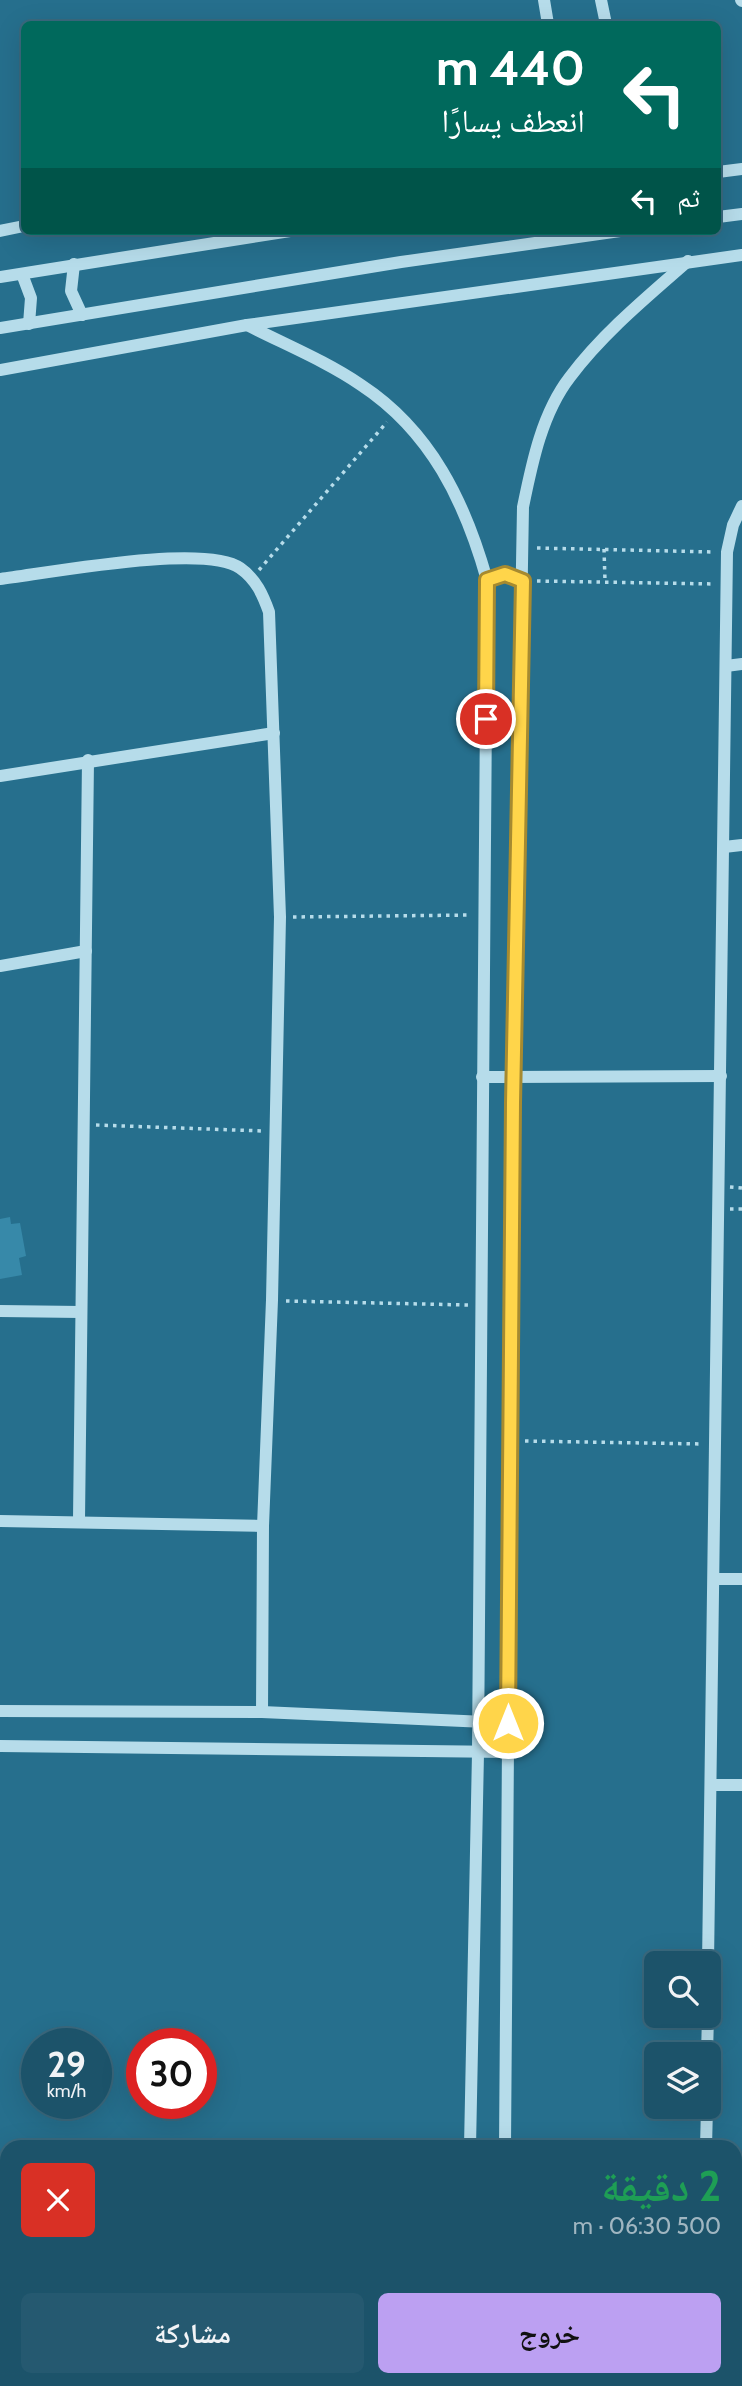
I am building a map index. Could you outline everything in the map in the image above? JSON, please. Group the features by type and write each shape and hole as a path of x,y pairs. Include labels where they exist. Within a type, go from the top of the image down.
{"street":[{"path":"544,0 548,21"},
{"path":"601,0 605,21"},
{"path":"721,172 742,169"},
{"path":"721,217 742,214"},
{"path":"0,231 21,227"},
{"path":"0,277 251,235"},
{"path":"0,328 401,262 592,235"},
{"path":"0,370 247,324 742,255"},
{"path":"505,2140 513,1077 523,507 532,461 548,418 569,377 633,309 688,261"},
{"path":"74,264 71,291 82,315"},
{"path":"22,274 31,298 29,324"},
{"path":"247,324 361,384 396,412 443,468 473,531 487,580 478,1753 471,2140"},
{"path":"708,1951 727,552 733,525 742,506"},
{"path":"0,579 200,558 239,567 262,592 269,612 280,917 272,1300 263,1526 262,1712"},
{"path":"487,580 505,574 523,581"},
{"path":"726,666 742,664"},
{"path":"0,776 88,760 274,733"},
{"path":"79,1520 88,760"},
{"path":"724,847 742,845"},
{"path":"0,966 86,951"},
{"path":"482,1077 721,1076"},
{"path":"0,1311 81,1312"},
{"path":"0,1521 79,1520 263,1526"},
{"path":"714,1579 742,1579"},
{"path":"0,1711 262,1712 508,1723"},
{"path":"0,1746 508,1752"},
{"path":"711,1785 742,1785"},
{"path":"706,2119 706,2140"}],"path":[{"path":"251,579 396,412"},
{"path":"524,548 727,552"},
{"path":"604,549 605,581"},
{"path":"523,581 727,585"},
{"path":"280,917 484,915"},
{"path":"84,1124 276,1131"},
{"path":"272,1300 480,1305"},
{"path":"509,1441 716,1444"}],"building":[{"path":"10,1217 11,1224 20,1223 26,1256 19,1258 22,1275 0,1279 0,1219"}],"route":[{"path":"486,719 487,580 505,574 523,581 513,1103 508,1723"}]}
